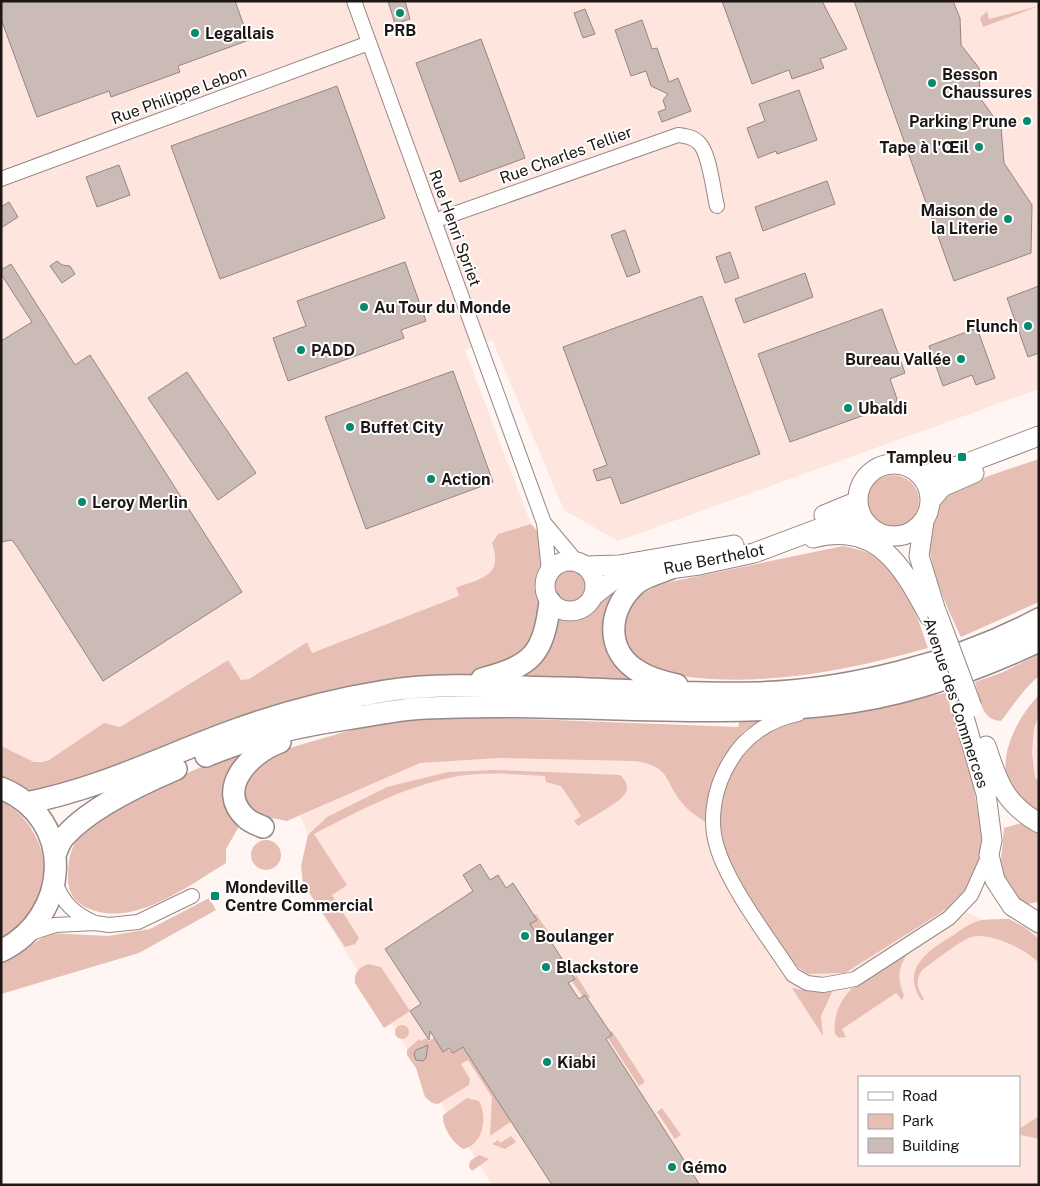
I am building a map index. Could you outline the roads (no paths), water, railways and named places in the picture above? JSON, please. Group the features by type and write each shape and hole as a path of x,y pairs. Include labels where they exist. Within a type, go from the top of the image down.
{"main road":[{"path":"668,569 644,578 624,598 616,614 613,630 615,646 622,657 640,672 676,685 721,693"},
{"path":"459,685 502,675 517,669 528,659 543,638 550,602"},
{"path":"26,803 93,787 239,728 309,707 383,691 459,685 721,693 799,689 882,676 968,650 1039,619"},
{"path":"55,855 61,841 81,820 164,775 212,754 265,736 312,724 426,708 537,706 716,712 838,704 926,685 978,668 1039,641"},
{"path":"263,827 246,819 236,805 234,794 238,776 252,756 268,746 323,727 376,714"},
{"path":"1,788 26,803 42,822 49,834 55,855 55,881 48,906 28,934 1,951"}],"street":[{"name":"Rue Henri Spriet","path":"354,1 544,524"},
{"name":"Rue Philippe Lebon","path":"1,179 369,43"},
{"name":"Rue Charles Tellier","path":"434,221 678,135 690,137 699,143 705,151 717,206"},
{"path":"921,476 965,464 1039,436"},
{"path":"930,501 942,487 952,481 1039,450"},
{"path":"889,464 902,465 921,476 929,492 930,501 924,521 906,534 884,535 866,523 860,513 858,501 862,483 868,475 878,468 889,464"},
{"name":"Rue Berthelot","path":"581,564 619,565 749,542 858,501"},
{"name":"Rue Berthelot","path":"593,596 617,577 718,561 768,549 814,529 839,521 853,519 866,523"},
{"name":"Avenue des Commerces","path":"924,521 919,556 933,615"},
{"path":"544,524 581,564 595,583 593,596 585,606 573,611 560,609 550,602 545,588 549,571 544,524"},
{"path":"768,549 818,537 838,535 850,536 871,543 887,554 905,572 933,615"},
{"name":"Avenue des Commerces","path":"884,535 908,556 933,615 967,709 1009,800 1015,808 1039,824"},
{"path":"549,571 561,562 581,564"},
{"path":"838,704 821,710 795,715 755,732 737,750 722,774 716,791 713,814 717,847 740,893 793,976 807,983 823,985 855,979 949,918 971,895 989,855"},
{"name":"Avenue des Commerces","path":"967,709 986,794 992,840 989,855 996,880 1006,899 1020,912 1039,923"},
{"path":"55,881 62,899 71,909 95,923"},
{"path":"28,934 55,925 95,923 109,925 138,922 192,896"}],"place":[{"name":"PRB","path":"400,13"},
{"name":"Legallais","path":"195,33"},
{"name":"Besson Chaussures","path":"932,83"},
{"name":"Parking Prune","path":"1027,121"},
{"name":"Tape à l'Œil","path":"979,147"},
{"name":"Maison de la Literie","path":"1008,219"},
{"name":"Au Tour du Monde","path":"364,307"},
{"name":"Flunch","path":"1028,326"},
{"name":"PADD","path":"301,350"},
{"name":"Bureau Vallée","path":"961,359"},
{"name":"Ubaldi","path":"848,408"},
{"name":"Buffet City","path":"350,427"},
{"name":"Tampleu","path":"962,457"},
{"name":"Action","path":"431,479"},
{"name":"Leroy Merlin","path":"82,502"},
{"name":"Mondeville Centre Commercial","path":"215,896"},
{"name":"Boulanger","path":"525,936"},
{"name":"Blackstore","path":"546,967"},
{"name":"Kiabi","path":"547,1062"},
{"name":"Gémo","path":"672,1167"}]}
